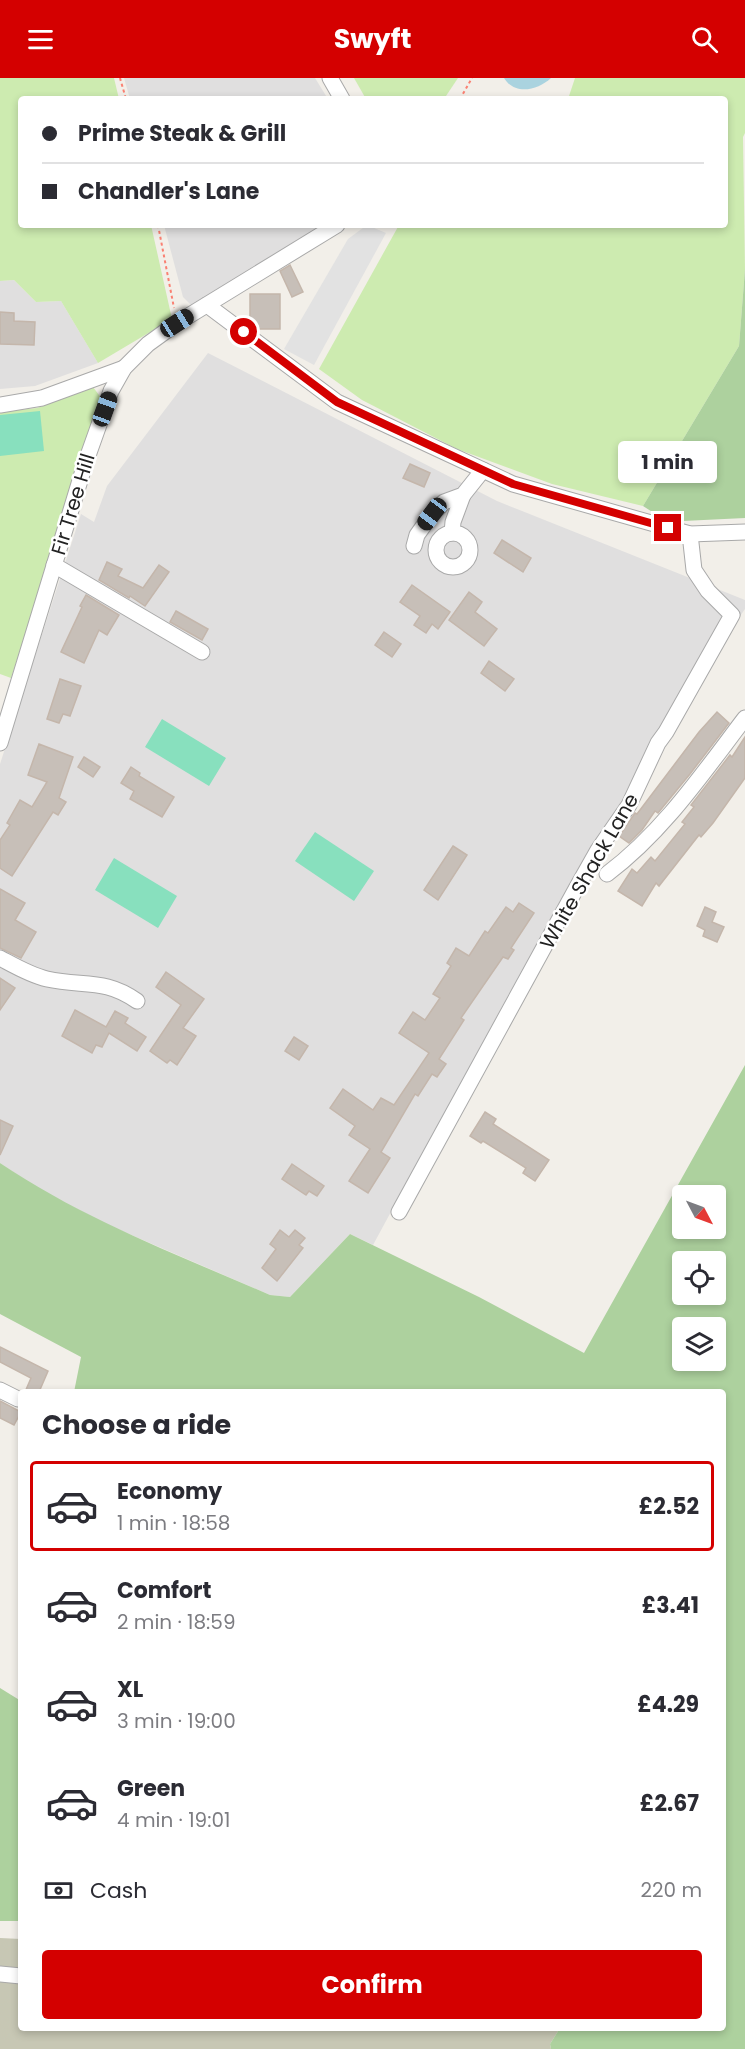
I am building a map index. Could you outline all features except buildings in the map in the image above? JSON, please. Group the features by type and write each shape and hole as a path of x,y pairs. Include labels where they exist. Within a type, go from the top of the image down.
{"street":[{"path":"330,78 340,96"},
{"name":"Fir Tree Hill","path":"0,743 7,698 54,566 96,433 111,391 124,368 148,344 177,323 332,228"},
{"path":"207,305 337,402 513,484 690,534 745,531"},
{"path":"0,405 42,398 124,368"},
{"path":"452,533 453,522 463,495 483,470"},
{"path":"414,546 417,535 432,514 444,502 463,495"},
{"name":"White Shack Lane","path":"399,1212 577,887 598,850 629,804 658,743 739,615 708,591 694,570 690,534"},
{"path":"54,566 202,652"},
{"path":"607,874 662,825 745,718"},
{"path":"0,958 30,974 78,984 104,985 126,993 137,1001"},
{"path":"0,1390 18,1399"},
{"path":"0,1974 18,1976"}],"path":[{"path":"120,78 125,96"},
{"path":"462,96 472,78"},
{"path":"159,228 177,323"}],"shaded area":[{"path":"124,78 315,78 326,96 129,96"},
{"path":"165,228 318,228 194,308 183,297"},
{"path":"363,228 374,228 386,233 314,365 284,349 348,239"},
{"path":"14,280 36,302 61,301 98,363 35,386 0,389 0,281"},
{"path":"208,353 497,501 745,600 745,609 647,749 635,782 509,994 373,1245 350,1234 290,1297 270,1295 106,1224 35,1187 0,1163 0,764 81,514 94,522 107,486"},
{"path":"0,1938 18,1939 18,2031 558,2031 550,2044 551,2049 0,2049"}],"green space":[{"path":"0,78 114,78 118,96 18,96 18,228 152,228 172,319 98,363 61,301 36,302 14,280 0,281"},
{"path":"354,78 458,78 446,96 364,96"},
{"path":"575,78 745,78 745,133 743,137 745,269 739,346 643,506 552,484 457,449 362,400 319,369 397,228 728,228 728,96 569,96"},
{"path":"745,269 745,518 683,521 671,524 643,506 739,346"},
{"path":"93,387 102,399 11,678 0,674 0,412 37,408"},
{"path":"40,411 44,451 0,456 0,415"},
{"path":"162,719 226,758 209,786 145,747"},
{"path":"315,832 374,871 354,901 295,861"},
{"path":"114,858 177,896 158,928 95,890"},
{"path":"745,1065 745,2049 551,2049 550,2044 558,2031 726,2031 726,1389 75,1389 81,1357 0,1314 0,1163 64,1202 98,1219 270,1295 290,1297 350,1234 479,1297 584,1353 672,1196 672,1239 726,1239 726,1185 678,1185"},
{"path":"0,1688 18,1699 18,1921 0,1921"}],"water":[{"path":"504,78 551,78 540,86 520,89 509,84"}],"route":[{"path":"244,332 337,402 513,484 668,528"}]}
